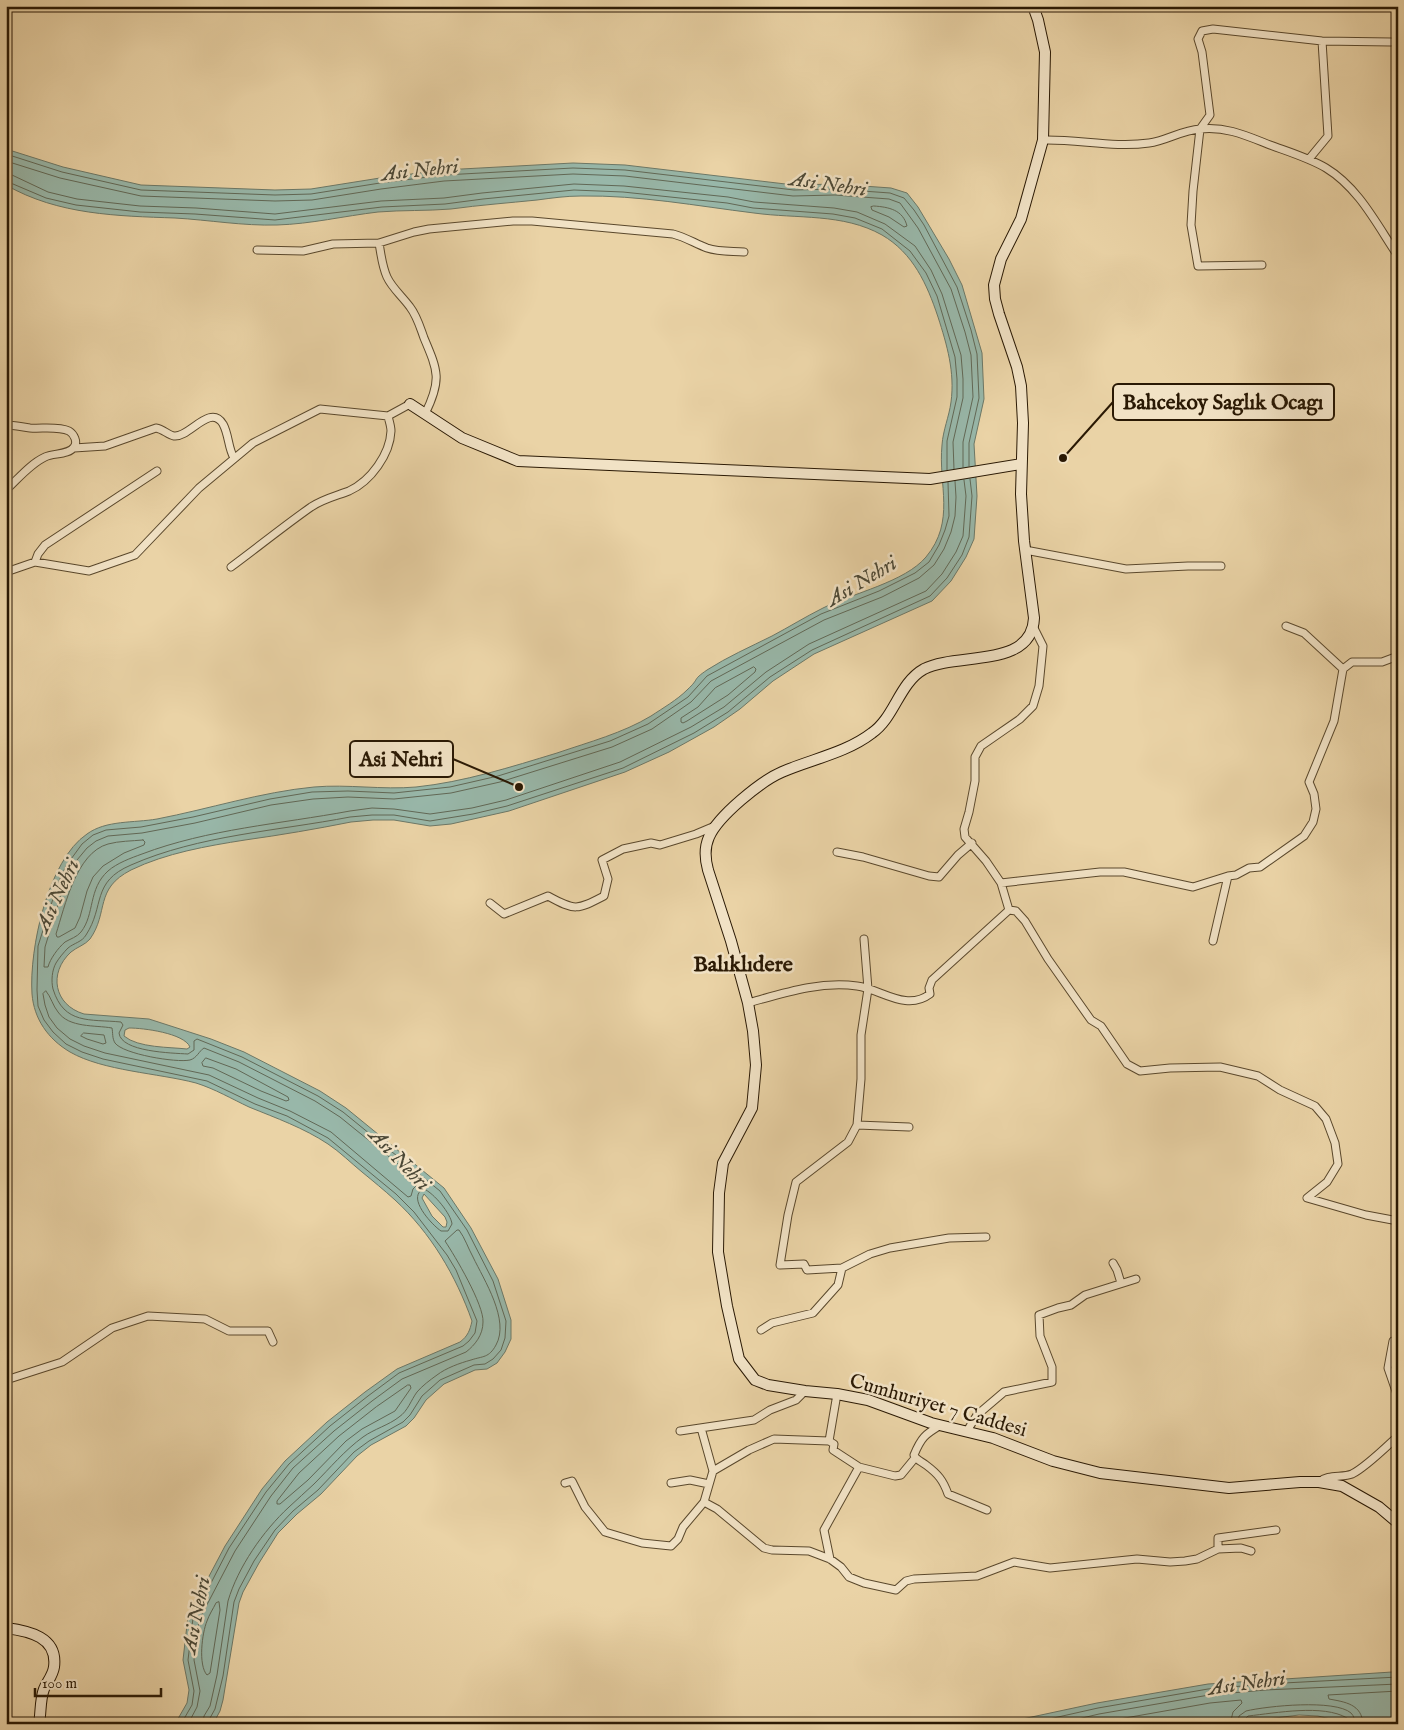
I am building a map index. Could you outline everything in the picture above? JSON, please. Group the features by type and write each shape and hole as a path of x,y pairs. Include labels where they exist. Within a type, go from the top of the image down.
{"main road":[{"path":"1033,6 1038,20 1044,52 1043,140 1021,219 1000,259 994,285 995,299 1017,367 1023,400 1021,494 1025,550 1031,587 1034,626"},
{"path":"410,404 462,438 518,460 930,479 1021,464"},
{"name":"Cumhuriyet 7 Caddesi","path":"1034,626 1025,642 1008,652 944,662 922,670 908,682 890,714 873,733 845,748 781,772 771,778 748,795 709,835 706,843 706,859 748,1003 755,1056 755,1092 752,1108 727,1153 720,1176 718,1245 721,1274 739,1359 760,1383 868,1400 911,1416 1008,1443 1052,1461 1100,1473 1229,1488 1278,1483 1318,1482 1342,1486 1380,1506 1398,1523"},
{"path":"6,1628 28,1631 45,1640 54,1653 54,1669 44,1690 39,1724"}],"street":[{"path":"1262,265 1198,266 1191,225 1192,192 1200,129 1210,115 1202,52 1198,39 1202,31 1212,29 1322,41 1391,42"},
{"path":"1309,159 1328,136 1322,41"},
{"path":"1043,140 1120,145 1151,143 1175,134 1200,129 1229,129 1309,159 1328,169 1346,184 1368,210 1398,256"},
{"path":"256,250 294,252 333,244 379,243 429,229 532,221 673,234 685,237 707,248 744,252"},
{"path":"379,243 386,276 415,314 435,364 437,375 436,388 425,414"},
{"path":"6,572 35,562 89,571 135,555 199,488 253,443 320,408 388,416 410,404"},
{"path":"231,567 319,502 349,491 372,474 385,453 390,440 391,428 388,416"},
{"path":"6,490 46,456 69,451 74,448 105,446 156,428 174,436 180,435 212,417 222,424 234,458"},
{"path":"6,425 71,432 75,437 76,445 74,448"},
{"path":"35,562 38,554 45,546 158,471"},
{"path":"1025,550 1126,570 1221,566"},
{"path":"1009,910 1001,883 972,843 965,837 964,829 974,781 975,757 980,746 1020,719 1033,706 1039,686 1042,646 1034,626"},
{"path":"1286,626 1304,633 1343,668"},
{"path":"1001,883 1100,872 1124,872 1193,888 1236,875 1249,868 1260,867 1304,836 1313,822 1316,809 1314,794 1309,782 1334,721 1343,668 1352,662 1382,662 1398,656"},
{"path":"490,903 504,914 548,896 566,906 583,907 604,896 608,879 602,860 622,849 652,843 660,845 716,826"},
{"path":"836,852 863,857 929,876 939,877 958,855 972,843"},
{"path":"1213,941 1228,876"},
{"path":"748,1003 814,986 850,986 868,989 899,1000 915,1001 924,999 930,994 929,988 932,980 1009,910"},
{"path":"1009,910 1016,911 1025,921 1048,959 1092,1020 1101,1026 1127,1064 1140,1072 1170,1068 1220,1067 1258,1076 1280,1090 1315,1106 1326,1119 1335,1143 1338,1164 1327,1182 1307,1198 1398,1222"},
{"path":"864,939 868,989 861,1035 862,1079 857,1125 848,1142 796,1182 788,1215 780,1266 804,1264 807,1270 842,1268 870,1254 890,1248 949,1238 986,1237"},
{"path":"857,1125 909,1127"},
{"path":"1112,1263 1117,1270 1121,1283"},
{"path":"761,1330 772,1324 812,1313 838,1285 842,1268"},
{"path":"968,1431 977,1415 1004,1392 1052,1382 1052,1367 1040,1336 1039,1315 1058,1308 1071,1306 1085,1295 1136,1279"},
{"path":"6,1380 62,1362 112,1328 148,1316 205,1319 229,1331 268,1331 273,1342"},
{"path":"1393,1341 1388,1368 1398,1397"},
{"path":"680,1431 754,1420 770,1410 796,1400 805,1391"},
{"path":"829,1441 837,1394"},
{"path":"713,1471 749,1450 774,1439 829,1441 834,1444 834,1450 859,1467 895,1476 901,1475 915,1458 914,1455 921,1438 941,1425"},
{"path":"565,1483 572,1481 585,1507 605,1532 656,1545 671,1546 678,1540 682,1527 704,1502 713,1471 701,1428"},
{"path":"1318,1482 1322,1478 1352,1474 1383,1451 1398,1436"},
{"path":"915,1458 942,1479 948,1494 987,1510"},
{"path":"830,1559 824,1530 859,1467"},
{"path":"671,1484 690,1480 709,1484"},
{"path":"704,1502 717,1509 764,1548 808,1551 830,1559 841,1567 849,1577 864,1583 896,1590 906,1581 914,1579 976,1576 1014,1562 1050,1568 1136,1559 1170,1562 1197,1559 1218,1549 1241,1548 1251,1552"},
{"path":"1218,1549 1218,1538 1276,1530"}],"water":[{"path":"6,149 63,167 141,185 275,190 311,189 443,170 573,163 625,165 794,185 835,184 891,188 907,193 918,207 949,259 962,285 982,353 984,399 974,444 977,496 974,539 966,557 951,581 932,601 814,654 773,681 740,709 714,727 669,752 625,772 509,811 451,824 430,826 394,820 351,822 201,848 144,864 119,877 112,885 107,893 96,929 90,939 71,952 64,960 57,978 58,987 61,996 74,1010 84,1014 149,1019 211,1039 244,1052 320,1091 346,1108 444,1188 471,1228 498,1279 511,1320 511,1339 497,1363 487,1369 475,1370 444,1384 426,1400 406,1426 371,1445 357,1456 321,1494 278,1533 259,1563 239,1603 223,1700 213,1724 175,1724 187,1703 189,1690 183,1660 188,1616 225,1546 262,1489 285,1461 327,1422 397,1369 460,1342 468,1333 472,1321 450,1272 420,1226 391,1196 328,1144 300,1128 203,1085 114,1068 98,1063 70,1052 49,1035 39,1020 33,1003 32,975 38,930 44,907 52,884 62,864 73,846 87,834 103,826 157,819 294,789 327,786 403,788 452,782 557,753 606,737 651,716 679,697 699,676 715,665 823,608 892,580 917,566 926,557 941,530 943,516 941,460 942,445 951,402 951,369 934,305 918,270 893,242 867,228 852,223 820,218 770,215 646,199 581,196 451,209 378,212 315,222 252,225 89,212 46,203 6,185","holes":["129,1028 153,1030 172,1035 180,1038 190,1047 187,1049 137,1043 124,1036 125,1030","424,1194 445,1217 446,1227 443,1227 432,1216 422,1198"]},
{"path":"1398,1673 1398,1724 1351,1724 1318,1716 1299,1715 1227,1724 999,1724 1097,1703 1208,1684"}],"place":[{"name":"Bahcekoy Saglık Ocagı","path":"1063,458"},
{"name":"Asi Nehri","path":"519,787"}],"district":[{"name":"Balıklıdere","path":"743,965"}]}
